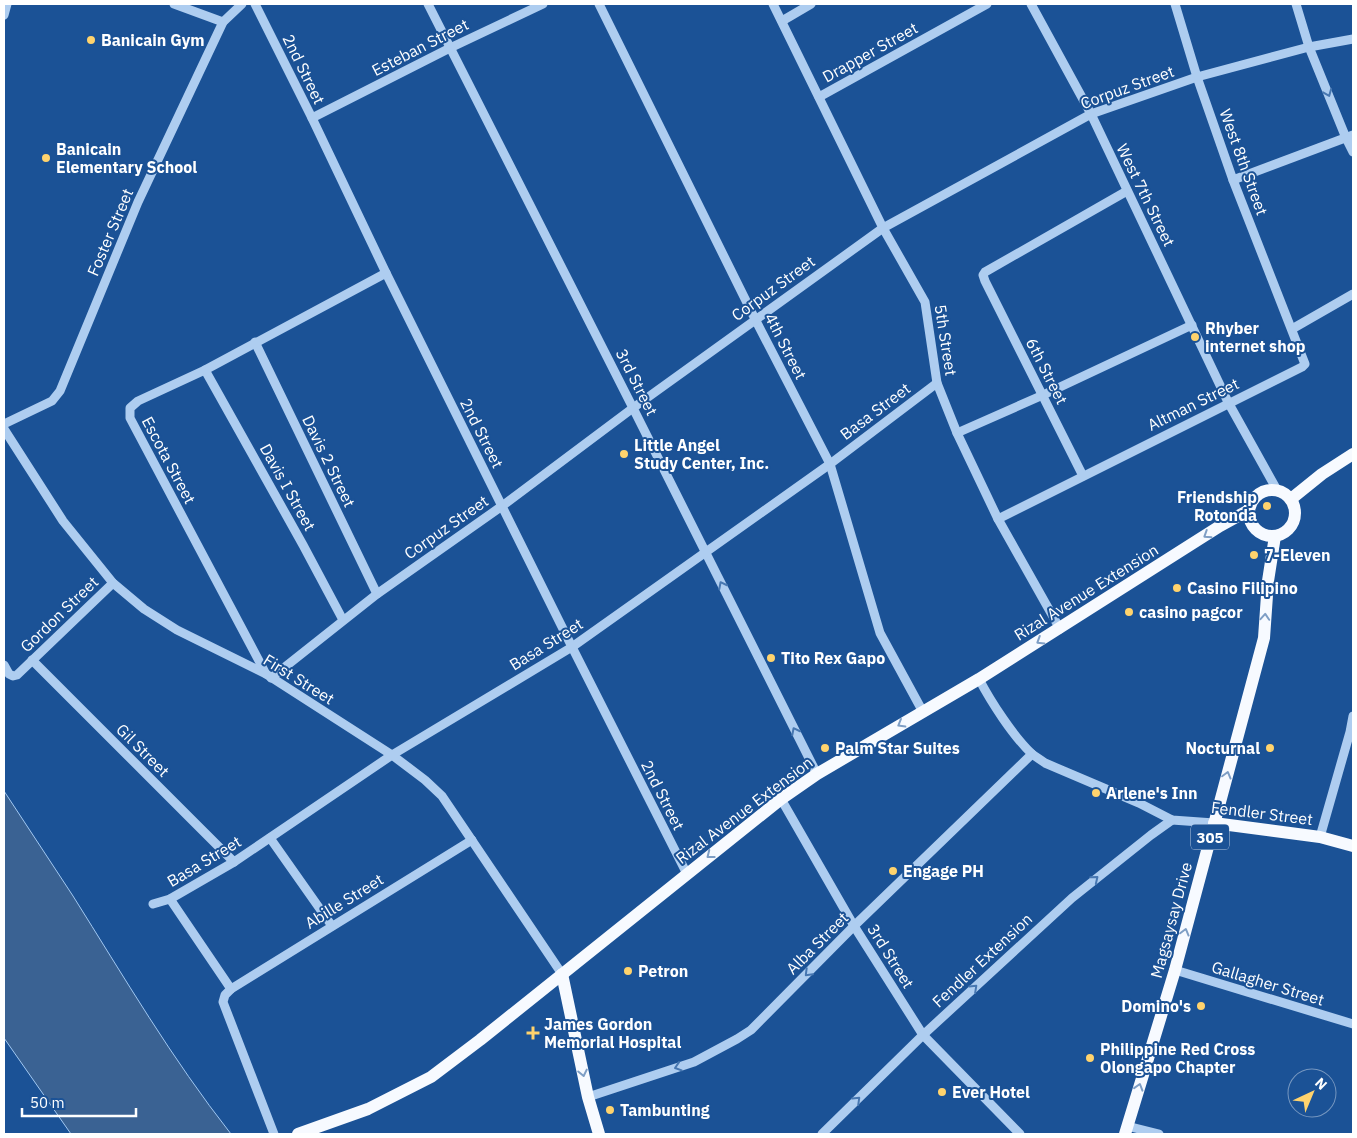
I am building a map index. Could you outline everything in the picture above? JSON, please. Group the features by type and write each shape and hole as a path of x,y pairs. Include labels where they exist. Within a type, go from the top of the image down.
{"main road":[{"path":"1291,499 1322,474 1353,454"},
{"path":"1276,490 1291,499 1296,512 1295,519 1288,531 1275,536 1262,533 1252,524 1249,510 1251,503 1262,492 1276,490"},
{"name":"Rizal Avenue Extension","path":"298,1134 368,1109 431,1078 781,799 817,774 979,679 1220,526 1249,510"},
{"name":"Magsaysay Drive","path":"1126,1130 1175,970 1264,638 1268,581 1275,536"},
{"name":"Fendler Street","path":"1214,823 1320,837 1353,846"},
{"path":"562,974 598,1134"}],"street":[{"path":"4,15 7,4"},
{"path":"174,4 224,22"},
{"name":"Foster Street","path":"4,424 52,401 60,391 138,202 224,22 242,4"},
{"name":"2nd Street","path":"255,4 312,118 386,274 687,874"},
{"name":"3rd Street","path":"428,4 817,774"},
{"name":"Esteban Street","path":"312,118 450,48 543,4"},
{"name":"4th Street","path":"599,4 755,319 830,464 880,633 923,712"},
{"name":"5th Street","path":"773,4 883,228 925,302 937,383 957,433 998,519 1060,629"},
{"path":"782,21 811,4"},
{"name":"Drapper Street","path":"819,97 987,4"},
{"name":"West 7th Street","path":"1032,4 1091,114 1228,402 1276,490"},
{"name":"West 8th Street","path":"1175,4 1197,77 1233,180 1292,329"},
{"path":"1296,4 1309,47 1350,136 1353,152"},
{"name":"Corpuz Street","path":"268,676 377,594 502,506 633,408 883,228 1091,114 1197,77 1309,47 1353,39"},
{"path":"1233,180 1350,136"},
{"name":"6th Street","path":"1082,476 983,277 985,272 1127,191"},
{"name":"Escota Street","path":"268,676 130,418 130,408 138,401 205,370 386,274"},
{"path":"1292,329 1353,294"},
{"path":"957,433 1192,325"},
{"name":"Altman Street","path":"998,519 1305,365 1292,329"},
{"name":"Davis 2 Street","path":"255,342 377,594"},
{"name":"Davis I Street","path":"205,370 343,620"},
{"name":"Basa Street","path":"153,904 170,899 234,862 392,756 572,647 830,464 937,383"},
{"name":"First Street","path":"4,429 63,521 113,584 144,609 178,630 268,676 392,756 425,780 442,796 562,974"},
{"name":"Gordon Street","path":"4,665 9,674 16,676 113,584"},
{"name":"Gil Street","path":"32,660 234,862"},
{"name":"Fendler Street","path":"979,679 1012,732 1032,754 1045,763 1139,803 1172,820 1214,823"},
{"path":"1320,837 1352,732 1353,716"},
{"name":"Alba Street","path":"588,1096 694,1062 751,1030 854,926 1032,754"},
{"name":"3rd Street","path":"781,799 854,926 923,1035 1020,1134"},
{"name":"Fendler Extension","path":"822,1134 923,1035 1072,898 1172,820"},
{"path":"270,838 332,926"},
{"name":"Abille Street","path":"231,988 472,840"},
{"path":"170,899 231,988 223,1002 274,1134"},
{"name":"Gallagher Street","path":"1175,970 1353,1024"},
{"path":"1126,1130 1159,1134"}],"water":[{"path":"4,791 169,1047 209,1106 231,1134 71,1134 4,1038"}],"place":[{"name":"Banicain Gym","path":"91,40"},
{"name":"Banicain Elementary School","path":"46,158"},
{"name":"Rhyber internet shop","path":"1195,337"},
{"name":"Little Angel Study Center, Inc.","path":"624,454"},
{"name":"Friendship Rotonda","path":"1267,506"},
{"name":"7-Eleven","path":"1254,555"},
{"name":"Casino Filipino","path":"1177,588"},
{"name":"casino pagcor","path":"1129,612"},
{"name":"Tito Rex Gapo","path":"771,658"},
{"name":"Palm Star Suites","path":"825,748"},
{"name":"Nocturnal","path":"1270,748"},
{"name":"Arlene's Inn","path":"1096,793"},
{"name":"Engage PH","path":"893,871"},
{"name":"Petron","path":"628,971"},
{"name":"Domino's","path":"1201,1006"},
{"name":"James Gordon Memorial Hospital","path":"533,1033"},
{"name":"Philippine Red Cross Olongapo Chapter","path":"1090,1058"},
{"name":"Ever Hotel","path":"942,1092"},
{"name":"Tambunting","path":"610,1110"}]}
